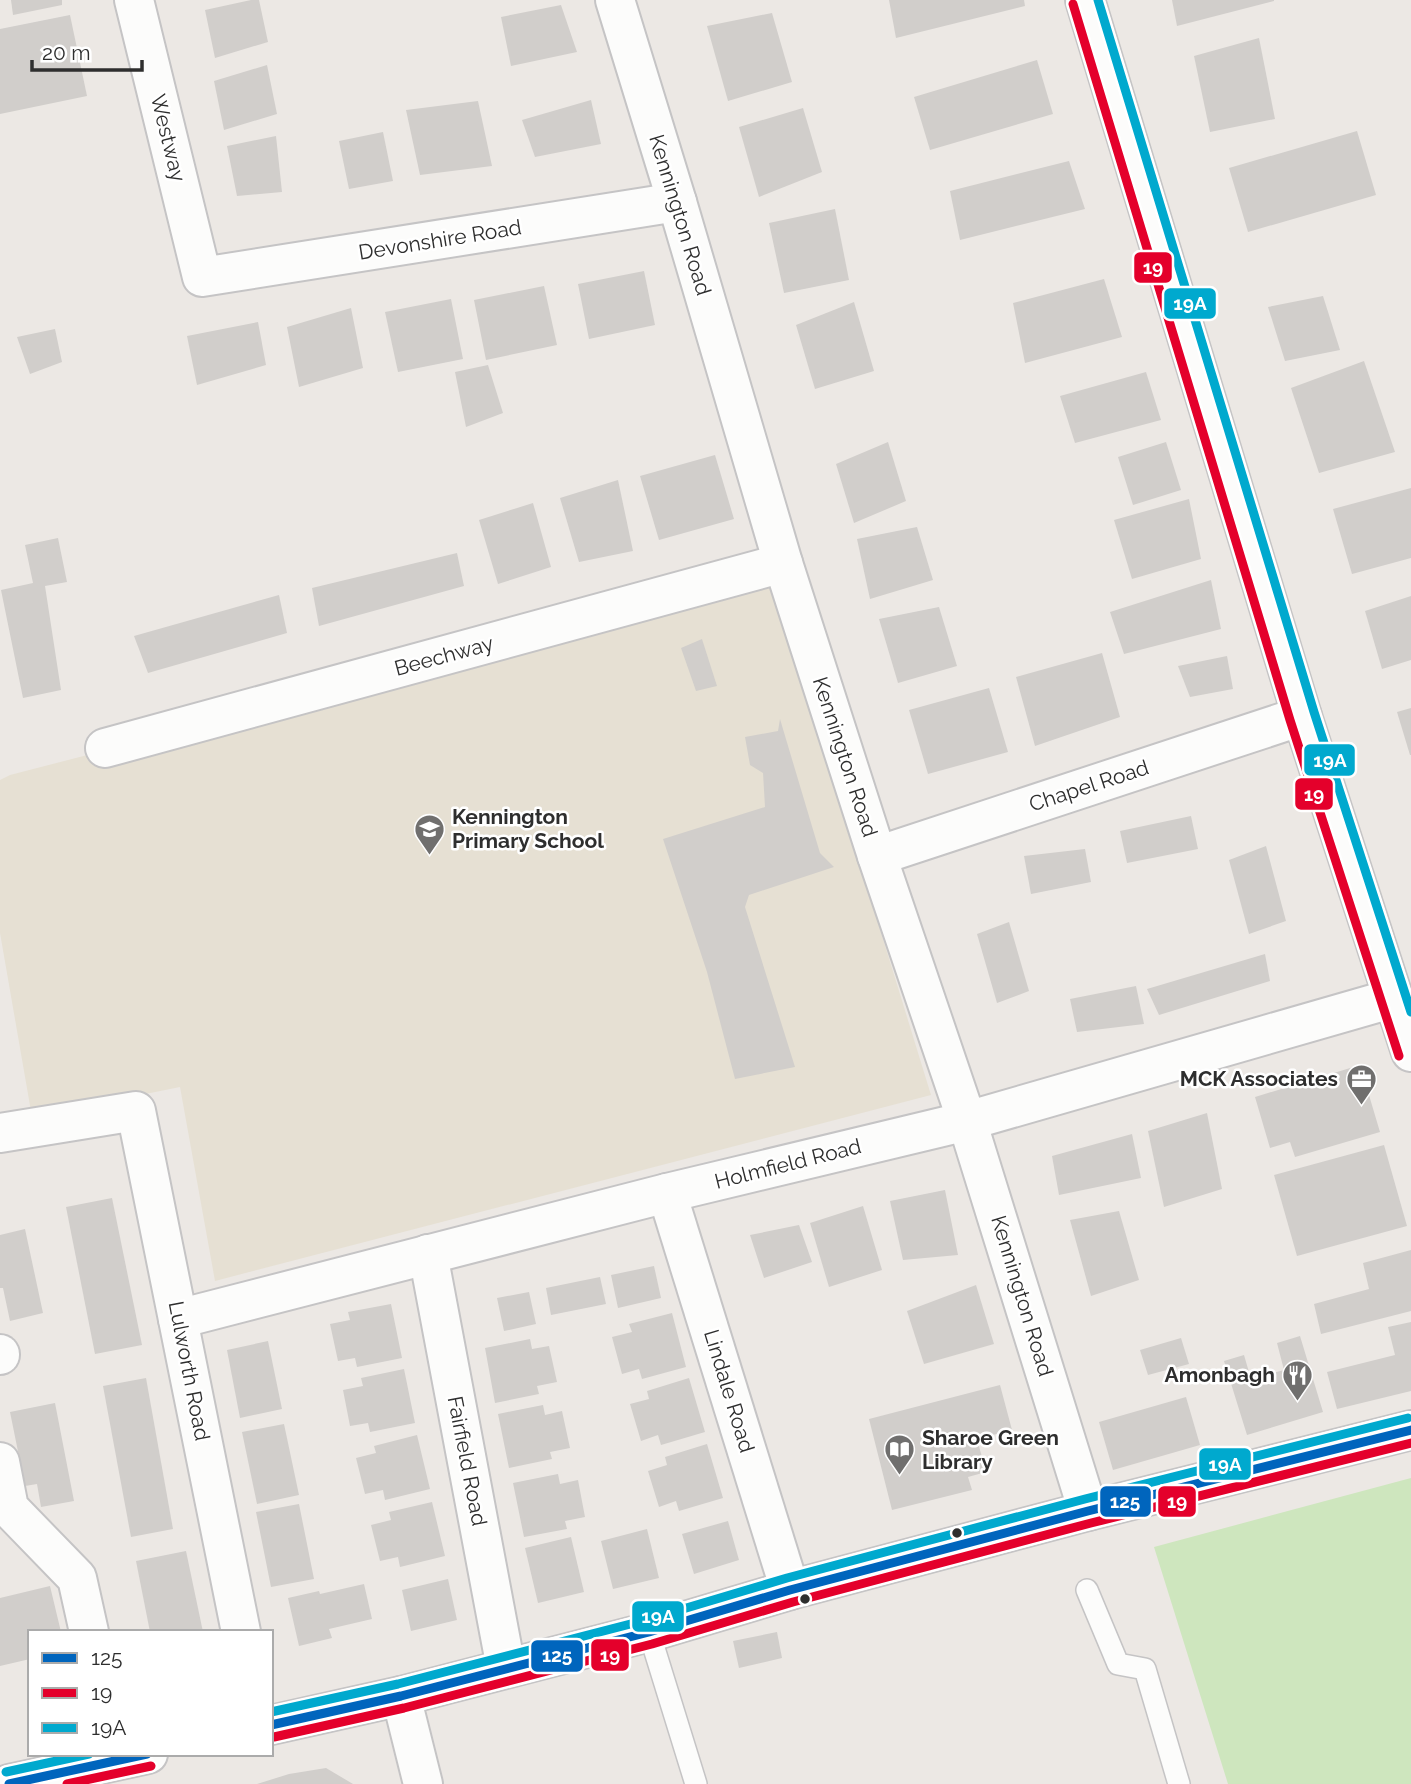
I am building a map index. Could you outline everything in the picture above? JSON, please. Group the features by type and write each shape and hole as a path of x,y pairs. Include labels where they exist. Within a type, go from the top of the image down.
{"street":[{"name":"Westway","path":"134,0 202,277"},
{"name":"Kennington Road","path":"614,0 677,202 783,563 877,856 967,1121 1088,1511"},
{"path":"1085,0 1302,716 1411,1052"},
{"name":"Devonshire Road","path":"202,277 677,202"},
{"name":"Beechway","path":"105,748 783,563"},
{"name":"Chapel Road","path":"877,856 1302,716"},
{"name":"Holmfield Road","path":"178,1318 667,1193 967,1121 1394,998"},
{"name":"Lulworth Road","path":"0,1133 136,1111 241,1630"},
{"name":"Lindale Road","path":"667,1193 790,1590"},
{"name":"Fairfield Road","path":"428,1254 506,1668"},
{"path":"273,1725 401,1696 649,1632 790,1590 1088,1511 1411,1430"},
{"path":"0,1462 9,1508 77,1578 89,1630"},
{"path":"401,1696 423,1784"},
{"path":"9,1784 126,1757"}],"lane":[{"path":"1087,1590 1118,1664 1145,1670 1179,1784"},
{"path":"649,1632 696,1784"}],"shaded area":[{"name":"Kennington Primary School","path":"772,578 931,1095 215,1281 180,1087 32,1117 0,933 0,780 10,775"}],"green space":[{"path":"1411,1478 1411,1784 1228,1784 1154,1547"}],"building":[{"path":"11,0 62,0 62,5 13,15"},
{"path":"259,0 268,42 215,58 205,10"},
{"path":"889,0 1024,0 1025,6 896,38"},
{"path":"1172,0 1274,0 1274,1 1177,26"},
{"path":"561,5 577,52 511,66 501,17"},
{"path":"772,13 792,82 728,101 707,26"},
{"path":"70,15 87,96 0,114 0,29"},
{"path":"1259,38 1275,119 1210,132 1194,56"},
{"path":"1037,60 1053,114 930,150 914,97"},
{"path":"267,65 277,114 224,130 214,81"},
{"path":"591,100 601,144 535,157 522,120"},
{"path":"478,101 492,166 420,175 406,110"},
{"path":"803,108 822,172 759,197 739,127"},
{"path":"1357,131 1376,195 1248,232 1229,168"},
{"path":"383,132 393,181 349,189 339,141"},
{"path":"276,136 282,192 237,196 227,146"},
{"path":"1069,161 1085,209 960,240 950,191"},
{"path":"835,209 849,280 784,293 769,223"},
{"path":"644,271 655,325 589,339 578,284"},
{"path":"1104,279 1122,337 1025,363 1013,303"},
{"path":"544,286 557,345 486,360 474,300"},
{"path":"1323,296 1340,350 1285,361 1268,307"},
{"path":"451,299 463,359 398,372 385,312"},
{"path":"854,302 874,371 815,389 796,325"},
{"path":"351,308 363,368 299,387 287,327"},
{"path":"258,322 266,365 197,385 187,336"},
{"path":"55,329 62,362 30,374 17,337"},
{"path":"1364,361 1395,452 1319,473 1291,388"},
{"path":"488,365 503,413 466,427 455,372"},
{"path":"1146,372 1161,420 1075,443 1060,396"},
{"path":"888,442 906,501 854,523 836,464"},
{"path":"1166,442 1181,490 1133,505 1118,457"},
{"path":"715,455 734,519 659,540 640,476"},
{"path":"618,480 633,551 579,562 560,498"},
{"path":"1411,488 1411,558 1352,574 1333,509"},
{"path":"1189,499 1201,559 1132,579 1114,520"},
{"path":"533,503 551,567 498,584 479,520"},
{"path":"917,527 933,580 870,599 857,539"},
{"path":"58,538 67,582 45,586 61,690 23,698 1,590 33,583 25,545"},
{"path":"457,553 464,586 319,626 312,588"},
{"path":"1211,580 1221,629 1124,654 1110,612"},
{"path":"279,595 287,633 148,673 134,636"},
{"path":"1411,596 1411,660 1382,669 1365,611"},
{"path":"939,607 957,666 898,683 879,619"},
{"path":"702,639 717,686 696,691 681,648"},
{"path":"1102,653 1120,717 1035,746 1016,677"},
{"path":"1227,656 1233,689 1190,697 1178,666"},
{"path":"989,688 1008,752 928,774 909,710"},
{"path":"1411,708 1411,755 1410,755 1397,712"},
{"path":"780,719 820,853 834,867 749,895 745,907 795,1067 735,1079 707,972 663,839 765,807 763,773 750,765 745,737 778,731"},
{"path":"1191,816 1198,849 1127,863 1120,831"},
{"path":"1266,846 1286,921 1249,934 1229,860"},
{"path":"1085,849 1091,882 1031,894 1024,856"},
{"path":"1009,922 1029,991 997,1003 977,934"},
{"path":"1265,954 1270,981 1159,1015 1147,989"},
{"path":"1136,986 1144,1024 1077,1032 1070,999"},
{"path":"1360,1065 1380,1132 1295,1157 1290,1142 1270,1148 1255,1097"},
{"path":"1207,1113 1222,1189 1164,1207 1148,1131"},
{"path":"1132,1134 1141,1178 1059,1195 1052,1156"},
{"path":"1384,1145 1407,1226 1297,1256 1274,1175"},
{"path":"945,1190 958,1255 903,1260 890,1201"},
{"path":"112,1198 142,1345 95,1354 66,1207"},
{"path":"863,1206 882,1270 829,1287 810,1223"},
{"path":"1119,1211 1139,1280 1091,1296 1070,1220"},
{"path":"799,1225 812,1262 764,1278 750,1235"},
{"path":"25,1229 43,1313 10,1321 3,1288 0,1288 0,1235"},
{"path":"1411,1250 1411,1311 1321,1334 1314,1304 1369,1289 1363,1263"},
{"path":"654,1266 661,1298 618,1308 611,1275"},
{"path":"600,1277 606,1304 551,1315 546,1288"},
{"path":"976,1285 994,1344 924,1364 907,1311"},
{"path":"529,1292 536,1324 504,1331 497,1298"},
{"path":"391,1304 402,1358 357,1367 355,1358 338,1361 330,1324 350,1320 348,1312"},
{"path":"672,1313 686,1367 642,1379 639,1369 622,1374 612,1337 632,1332 629,1324"},
{"path":"1411,1322 1411,1391 1337,1409 1327,1372 1395,1355 1388,1327"},
{"path":"1300,1336 1323,1412 1247,1435 1224,1361 1244,1355 1251,1379 1284,1370 1277,1343"},
{"path":"1181,1338 1189,1364 1148,1375 1140,1350"},
{"path":"530,1339 532,1349 549,1346 557,1382 537,1386 539,1394 495,1403 485,1348"},
{"path":"268,1341 282,1409 240,1418 227,1350"},
{"path":"404,1369 415,1423 370,1432 368,1423 350,1426 343,1390 363,1386 361,1378"},
{"path":"146,1378 173,1529 131,1537 103,1386"},
{"path":"689,1378 705,1432 661,1445 658,1435 641,1441 630,1404 649,1399 647,1391"},
{"path":"1000,1385 1012,1430 977,1439 986,1472 968,1477 972,1490 892,1510 869,1419"},
{"path":"1186,1397 1200,1445 1113,1470 1099,1422"},
{"path":"55,1403 74,1501 41,1507 37,1484 25,1486 10,1412"},
{"path":"543,1405 545,1415 562,1411 570,1448 550,1452 552,1459 509,1468 498,1414"},
{"path":"284,1424 299,1495 257,1504 242,1432"},
{"path":"417,1435 430,1489 385,1500 383,1490 365,1494 356,1458 376,1453 374,1446"},
{"path":"707,1444 723,1498 679,1511 676,1501 659,1507 648,1471 667,1465 665,1457"},
{"path":"558,1474 560,1484 578,1480 585,1517 565,1521 567,1529 524,1537 513,1483"},
{"path":"432,1502 445,1556 400,1567 398,1557 380,1561 371,1525 391,1520 389,1512"},
{"path":"299,1504 314,1579 271,1587 256,1512"},
{"path":"728,1521 739,1560 694,1574 682,1534"},
{"path":"647,1529 659,1578 613,1589 601,1541"},
{"path":"571,1537 584,1592 538,1603 525,1548"},
{"path":"186,1551 203,1630 150,1630 136,1561"},
{"path":"448,1579 457,1620 411,1631 402,1590"},
{"path":"364,1584 372,1619 329,1629 332,1638 299,1646 288,1598"},
{"path":"50,1586 61,1630 28,1630 28,1659 0,1666 0,1598"},
{"path":"777,1632 782,1658 739,1668 733,1641"},
{"path":"326,1768 353,1784 257,1784 289,1774"}],"transit line":[{"name":"19A","path":"1098,0 1314,712 1411,1012"},
{"name":"19","path":"1073,4 1290,720 1399,1056"},
{"name":"19A","path":"273,1712 398,1684 646,1620 787,1578 1085,1499 1408,1418"},
{"name":"125","path":"273,1725 401,1696 649,1632 790,1590 1088,1511 1411,1430"},
{"name":"19","path":"274,1737 404,1708 652,1644 793,1602 1091,1523 1411,1443"},
{"name":"19A","path":"6,1772 80,1756"},
{"name":"125","path":"9,1784 138,1756"},
{"name":"19","path":"67,1784 151,1766"}],"place":[{"name":"Kennington Primary School","path":"429,856"},
{"name":"MCK Associates","path":"1361,1106"},
{"name":"Amonbagh","path":"1298,1402"},
{"name":"Sharoe Green Library","path":"899,1477"}]}
